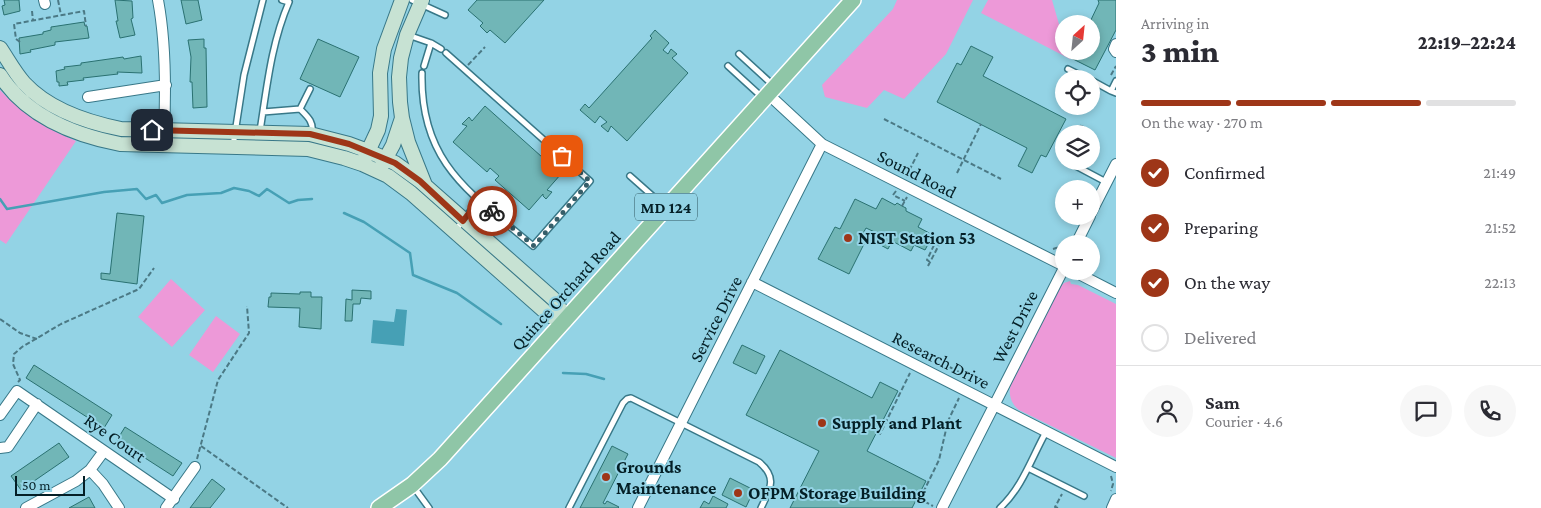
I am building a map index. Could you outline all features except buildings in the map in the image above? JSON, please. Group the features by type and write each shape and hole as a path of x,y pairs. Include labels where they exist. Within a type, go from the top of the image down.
{"main road":[{"name":"Quince Orchard Road","path":"379,508 412,485 440,459 852,0"}],"street":[{"path":"158,0 163,27 166,85 164,130"},
{"path":"362,164 378,130 381,116 380,73 384,50 402,0"},
{"path":"418,1 401,58 399,77 402,118 408,142 425,186"},
{"path":"1116,44 1114,49 1116,52"},
{"path":"0,48 25,84 72,115 104,126 121,129 312,135 349,144 385,158 395,163 425,186 556,302 565,321"},
{"path":"0,75 14,94 30,107 51,121 82,135 120,144 308,149 362,164 388,176 411,193 550,316 565,321"},
{"path":"88,97 166,85"},
{"name":"Sound Road","path":"769,93 822,144 1055,262"},
{"path":"379,172 393,145 402,118"},
{"name":"Service Drive","path":"638,508 822,144"},
{"path":"1100,196 1116,164"},
{"name":"West Drive","path":"942,508 1057,280"},
{"path":"1091,280 1116,293"},
{"name":"Research Drive","path":"752,282 1046,431 1112,469"},
{"name":"Rye Court","path":"0,415 17,391 174,499"},
{"path":"0,448 8,447 37,404"},
{"path":"26,508 76,481 90,470 104,451"},
{"path":"166,508 195,467"},
{"path":"90,470 103,484 119,508"},
{"path":"1112,508 1113,496"}],"lane":[{"path":"233,147 244,75 263,0"},
{"path":"260,133 267,79 282,20 289,2 282,0"},
{"path":"418,1 445,14"},
{"path":"407,35 431,43 444,51 590,181 534,246 479,200 453,175 437,150 430,133 422,98 422,74"},
{"path":"424,66 431,43"},
{"path":"739,54 769,93"},
{"path":"728,66 769,93"},
{"path":"1100,85 1114,92 1116,81"},
{"path":"300,109 310,89"},
{"path":"263,112 300,109 310,119 313,128 312,135"},
{"path":"1084,170 1107,182"},
{"path":"630,176 665,208"},
{"path":"460,237 468,225 479,200"},
{"path":"460,237 468,225 490,209"},
{"path":"569,508 625,400 631,398 759,462 766,468 772,482 761,508"},
{"path":"1000,508 1014,492 1046,431"},
{"path":"1028,468 1084,496"},
{"path":"412,485 429,508"}],"path":[{"path":"58,0 62,16"},
{"path":"32,11 33,21"},
{"path":"20,42 16,39 14,24 84,11 86,26"},
{"path":"464,69 485,47"},
{"path":"884,119 1001,179"},
{"path":"957,173 981,124"},
{"path":"906,177 918,153"},
{"path":"902,206 906,198"},
{"path":"930,241 939,245"},
{"path":"928,266 941,241"},
{"path":"930,262 927,260 935,243"},
{"path":"20,380 13,364 14,354 22,347 61,324 138,289 154,268"},
{"path":"195,467 218,380 249,333 247,306"},
{"path":"0,318 20,333 37,339"},
{"path":"942,363 961,373"},
{"path":"877,432 880,434 915,365"},
{"path":"938,508 919,498 940,460 948,421 960,396"},
{"path":"201,446 288,508"},
{"path":"1112,469 1113,496"},
{"path":"1058,508 1055,507 1065,487"}],"shaded area":[{"path":"897,0 973,0 946,54 904,99 884,90 867,108 825,97 822,85 893,9"},
{"path":"988,0 1052,0 1056,15 1055,51 981,13"},
{"path":"0,90 35,120 76,141 6,244 0,240"},
{"path":"171,279 205,310 172,347 138,317"},
{"path":"1070,281 1071,284 1078,285 1116,304 1116,458 1019,410 1010,396 1012,380 1058,290 1064,283"},
{"path":"216,316 240,334 213,372 189,355"}],"water":[{"path":"396,309 407,310 404,346 371,343 373,320 394,322"}],"waterway":[{"path":"0,199 7,209 104,192 137,189 146,199 156,195 162,203 187,195 221,193 234,188 249,191 259,196 267,189 289,203 312,199"},
{"path":"344,213 364,222 410,253 413,275 457,293 501,324"},
{"path":"563,373 586,374 604,379"}],"way so far":[{"path":"492,211 534,246 590,181 562,156"}],"place":[{"name":"NIST Station 53","path":"848,238"},
{"name":"Supply and Plant","path":"822,423"},
{"name":"Grounds Maintenance","path":"606,477"},
{"name":"OFPM Storage Building","path":"738,493"}],"route":[{"path":"152,130 310,134 331,139 368,151 395,163 420,181 463,221 479,200 492,211"}]}
